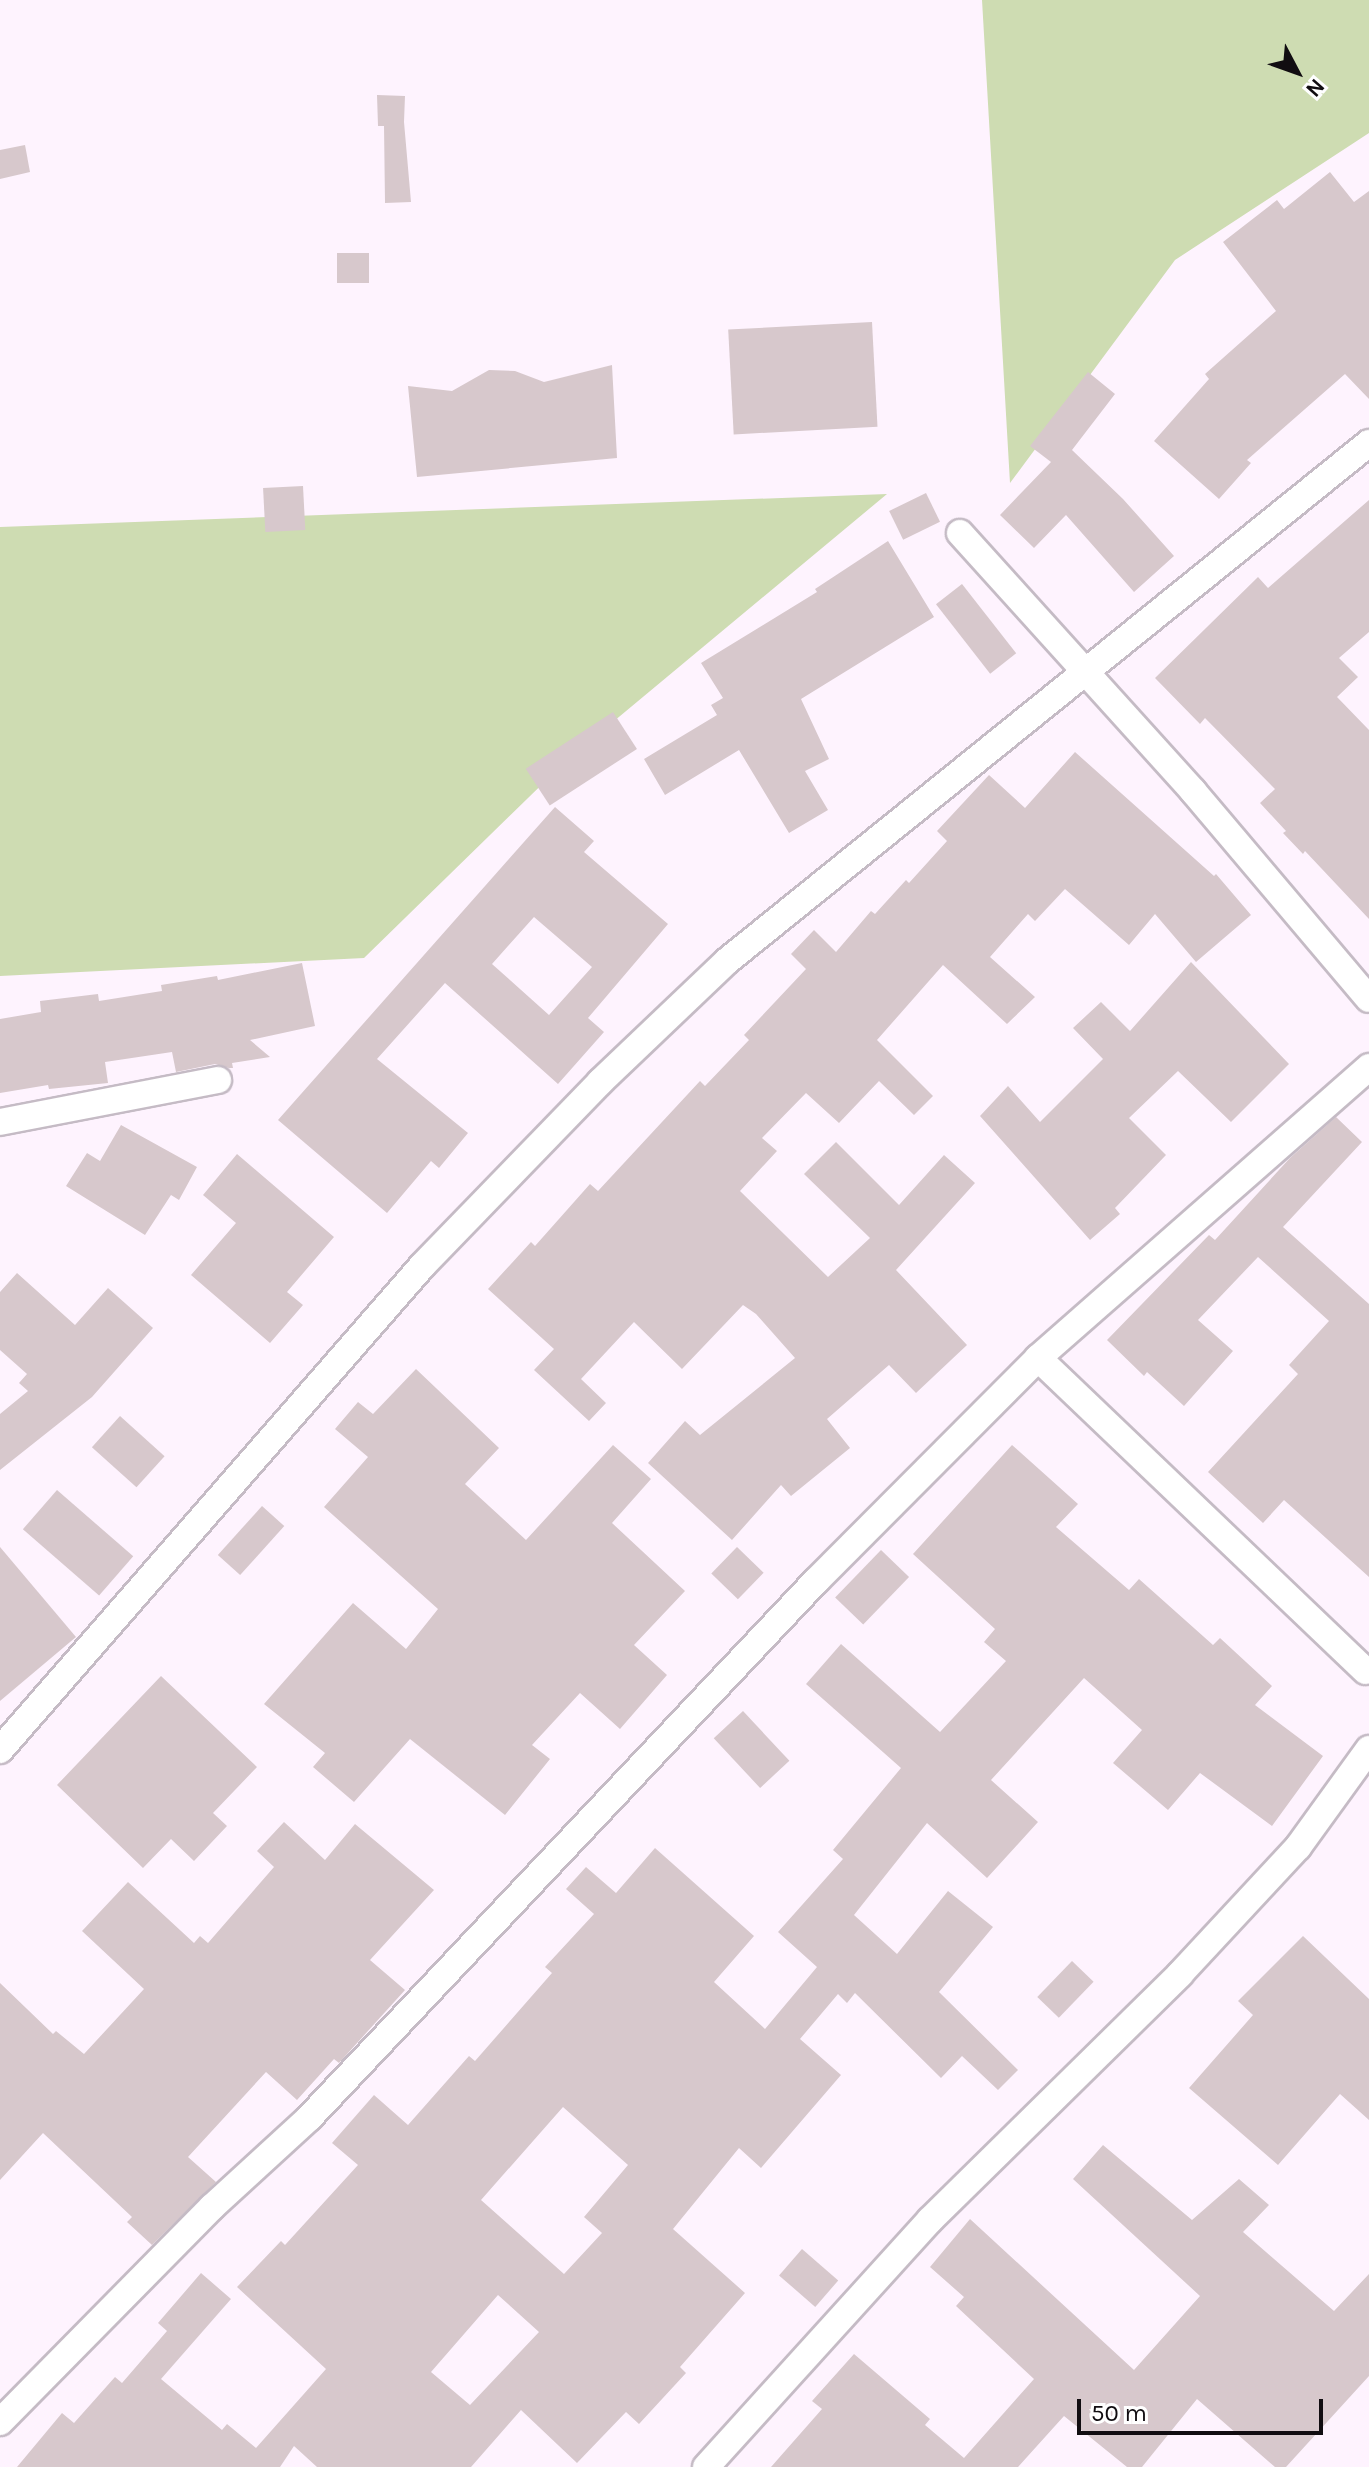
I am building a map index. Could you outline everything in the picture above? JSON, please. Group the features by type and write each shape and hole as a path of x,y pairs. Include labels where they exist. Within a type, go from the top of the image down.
{"street":[{"path":"3,1740 422,1266 600,1082 727,961 1369,443"},
{"path":"960,533 1193,791 1369,999"},
{"path":"0,2422 212,2207 309,2118 816,1581 1038,1358 1366,1075"},
{"path":"0,1122 218,1080"},
{"path":"1038,1358 1365,1671"},
{"path":"706,2467 930,2220 1180,1974 1298,1847 1369,1749"}],"green space":[{"path":"982,0 1369,0 1369,133 1175,260 1010,483"},
{"path":"887,494 566,761 364,958 0,976 0,527"}],"building":[{"path":"377,95 405,96 404,122 411,202 385,203 384,126 378,126"},
{"path":"25,145 30,172 0,179 0,150"},
{"path":"1330,172 1354,202 1369,191 1369,399 1345,374 1247,460 1251,463 1219,499 1154,441 1209,379 1205,374 1276,311 1223,242 1277,200 1284,209"},
{"path":"337,253 369,253 369,283 337,283"},
{"path":"872,322 877,427 734,434 728,330"},
{"path":"612,365 617,458 417,477 408,386 452,391 489,370 515,371 544,382"},
{"path":"1088,372 1115,394 1072,450 1123,499 1174,556 1134,592 1066,515 1034,548 1000,515 1051,462 1030,446"},
{"path":"303,486 305,530 265,532 263,488"},
{"path":"926,493 940,522 903,540 889,511"},
{"path":"1369,500 1369,632 1339,658 1358,677 1337,697 1369,730 1369,919 1305,851 1303,854 1283,833 1286,831 1260,803 1275,789 1205,718 1200,724 1155,678 1258,577 1268,588"},
{"path":"888,541 934,617 801,699 829,759 805,771 828,810 789,833 739,750 665,795 644,759 717,715 711,705 723,698 701,663 817,592 815,589"},
{"path":"962,584 1016,653 990,674 936,604"},
{"path":"613,712 637,749 550,806 526,769"},
{"path":"1075,752 1214,876 1216,874 1251,915 1196,962 1155,914 1129,945 1065,889 1035,921 1028,914 990,957 1035,997 1007,1024 943,965 877,1040 933,1096 914,1115 879,1081 839,1123 806,1093 762,1138 777,1151 740,1191 828,1277 870,1238 804,1174 836,1142 899,1205 944,1155 975,1183 896,1270 967,1345 916,1393 889,1365 827,1419 850,1448 791,1496 781,1485 732,1540 648,1463 685,1421 700,1435 795,1358 756,1314 743,1305 682,1369 634,1322 581,1379 606,1403 589,1421 534,1370 554,1349 488,1289 531,1242 535,1246 590,1184 598,1191 700,1081 705,1086 749,1040 744,1035 806,969 791,954 814,930 836,952 871,911 875,914 906,880 909,883 947,841 937,831 989,775 1025,808"},
{"path":"555,807 594,841 584,852 668,924 588,1018 604,1032 558,1084 445,983 377,1059 468,1133 439,1168 431,1161 387,1213 278,1120","holes":["534,917 592,967 549,1015 492,964"]},
{"path":"1191,962 1289,1064 1231,1122 1178,1071 1129,1118 1166,1155 1115,1208 1120,1214 1090,1240 980,1116 1008,1086 1040,1122 1103,1059 1073,1028 1101,1002 1130,1031"},
{"path":"302,963 315,1026 250,1040 270,1057 232,1063 233,1068 215,1064 176,1072 172,1052 105,1062 108,1083 49,1089 48,1085 0,1093 0,1019 41,1012 40,1001 98,994 99,1001 162,991 161,985 217,976 218,980"},
{"path":"1336,1117 1362,1142 1283,1227 1369,1304 1369,1577 1284,1500 1263,1523 1208,1472 1298,1374 1289,1365 1329,1321 1258,1257 1198,1320 1233,1351 1184,1406 1147,1372 1144,1376 1107,1340 1209,1235 1215,1240 1290,1158"},
{"path":"121,1125 197,1167 179,1200 171,1195 145,1235 66,1186 87,1153 100,1161"},
{"path":"237,1154 334,1237 287,1292 303,1305 270,1343 191,1275 236,1223 203,1195"},
{"path":"17,1273 75,1325 108,1288 153,1328 92,1397 0,1470 0,1414 28,1391 19,1383 27,1374 0,1350 0,1292"},
{"path":"416,1369 499,1448 465,1484 526,1540 613,1445 651,1479 612,1523 685,1591 634,1645 667,1675 620,1729 580,1693 532,1745 550,1759 505,1815 410,1739 354,1802 313,1767 325,1753 264,1704 353,1603 406,1649 438,1609 324,1507 368,1457 335,1429 358,1402 373,1414"},
{"path":"120,1416 165,1456 136,1487 92,1447"},
{"path":"1012,1445 1078,1504 1056,1527 1129,1590 1139,1579 1213,1645 1220,1638 1272,1686 1255,1705 1323,1756 1272,1826 1200,1773 1168,1810 1113,1763 1142,1730 1084,1678 991,1780 1038,1822 987,1878 927,1823 854,1915 897,1954 948,1891 993,1927 939,1992 1018,2070 998,2090 962,2056 941,2078 855,1993 847,2003 838,1994 800,2039 841,2075 761,2168 739,2148 673,2229 745,2293 680,2367 686,2373 639,2424 626,2412 577,2463 521,2410 471,2467 317,2467 294,2446 280,2467 17,2467 62,2413 74,2423 115,2377 122,2383 167,2331 158,2323 201,2273 231,2299 161,2379 222,2430 227,2424 256,2448 326,2369 237,2287 281,2241 285,2245 358,2165 332,2143 374,2095 408,2125 469,2056 475,2061 552,1973 545,1967 594,1914 566,1889 586,1867 616,1893 655,1848 754,1936 714,1982 765,2029 817,1967 778,1932 843,1859 833,1850 901,1768 806,1684 841,1644 940,1732 1006,1661 984,1642 995,1629 913,1554","holes":["563,2107 628,2165 584,2217 602,2233 564,2274 481,2200","498,2295 539,2332 470,2405 431,2372"]},
{"path":"57,1490 133,1556 99,1596 23,1529"},
{"path":"262,1506 284,1526 240,1575 218,1555"},
{"path":"0,1547 76,1637 0,1701"},
{"path":"737,1547 764,1573 738,1599 711,1574"},
{"path":"881,1550 909,1577 863,1625 835,1597"},
{"path":"161,1676 257,1767 213,1813 227,1826 194,1861 171,1839 143,1868 57,1785"},
{"path":"743,1711 789,1761 760,1788 714,1738"},
{"path":"284,1822 325,1860 355,1824 434,1890 370,1960 405,1990 339,2063 334,2059 297,2100 266,2072 188,2157 216,2182 152,2245 127,2222 132,2217 43,2133 0,2180 0,1983 53,2034 56,2031 84,2054 144,1989 82,1931 128,1882 194,1943 200,1936 208,1943 274,1867 257,1851"},
{"path":"1303,1936 1369,1999 1369,2120 1340,2094 1278,2165 1189,2088 1253,2015 1238,2001"},
{"path":"1072,1961 1094,1982 1059,2018 1037,1997"},
{"path":"1103,2145 1192,2220 1239,2179 1269,2205 1243,2232 1334,2311 1369,2274 1369,2376 1286,2467 1275,2467 1197,2399 1142,2467 1127,2467 1064,2416 1018,2467 771,2467 822,2409 812,2401 854,2354 930,2419 925,2425 964,2458 1034,2379 956,2306 964,2297 930,2267 970,2219 1134,2370 1200,2296 1073,2179"},
{"path":"802,2249 838,2280 815,2307 779,2275"}]}
